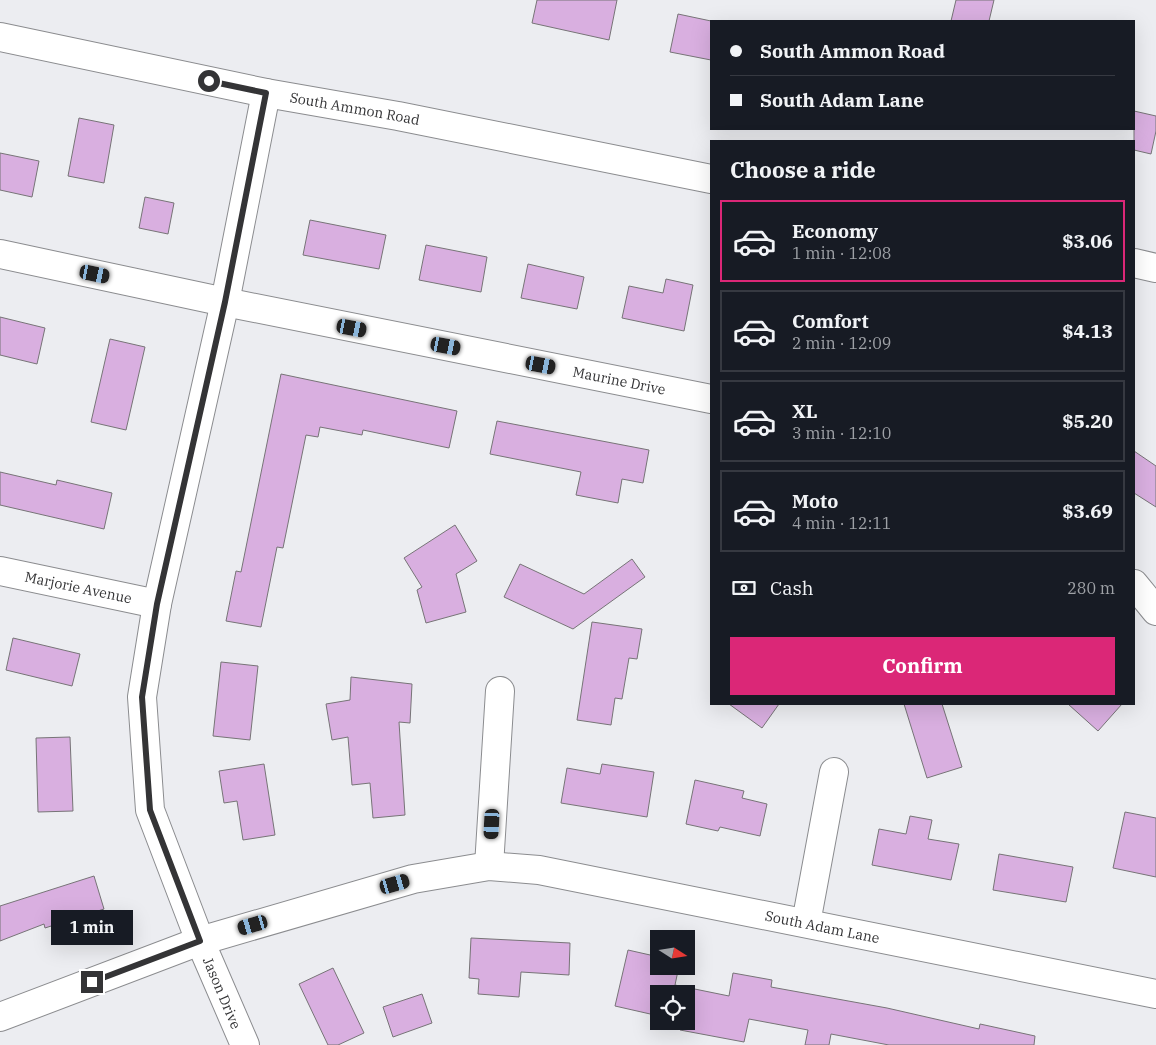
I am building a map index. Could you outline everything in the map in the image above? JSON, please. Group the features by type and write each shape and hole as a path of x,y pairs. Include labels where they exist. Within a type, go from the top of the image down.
{"street":[{"name":"South Ammon Road","path":"0,37 266,93 408,118 710,179"},
{"name":"Jason Drive","path":"245,1045 200,941 150,810 142,697 157,604 225,302 266,93"},
{"name":"Maurine Drive","path":"0,254 225,302 710,399"},
{"path":"1135,263 1156,268"},
{"name":"Marjorie Avenue","path":"0,571 157,604"},
{"path":"1135,585 1156,611"},
{"path":"489,866 500,691"},
{"path":"806,923 834,772"},
{"name":"South Adam Lane","path":"0,1017 200,941 412,879 489,866 539,870 1156,994"}],"building":[{"path":"537,0 617,0 609,40 532,23"},
{"path":"956,0 994,0 989,20 951,20"},
{"path":"678,14 710,21 710,60 670,52"},
{"path":"1135,111 1156,116 1156,131 1151,154 1135,150"},
{"path":"79,118 114,125 104,183 68,176"},
{"path":"0,153 39,161 32,197 0,190"},
{"path":"145,197 174,203 168,234 139,228"},
{"path":"310,220 386,235 379,269 303,255"},
{"path":"426,245 487,257 481,292 419,280"},
{"path":"528,264 584,277 577,309 521,298"},
{"path":"666,279 693,285 684,331 622,318 629,286 663,293"},
{"path":"0,317 45,328 37,364 0,355"},
{"path":"110,339 145,347 126,430 91,422"},
{"path":"281,374 457,411 449,448 363,430 362,435 320,427 318,437 306,435 283,548 277,547 261,627 226,621 236,571 241,572"},
{"path":"497,421 649,450 643,483 622,479 618,503 576,495 581,472 490,454"},
{"path":"1135,452 1156,466 1156,507 1135,494"},
{"path":"0,472 56,485 57,480 112,493 104,529 0,505"},
{"path":"455,525 477,561 456,574 466,612 426,623 417,590 422,587 404,558"},
{"path":"632,559 645,577 573,629 504,597 520,564 584,594"},
{"path":"592,622 642,629 637,659 629,658 622,699 615,698 611,725 577,720"},
{"path":"13,638 80,654 72,686 6,670"},
{"path":"221,662 258,666 250,740 213,736"},
{"path":"351,677 412,684 410,723 399,722 405,815 373,818 370,783 352,785 348,737 332,740 326,704 350,700"},
{"path":"730,705 778,705 762,728"},
{"path":"904,705 942,705 962,767 927,778"},
{"path":"1069,705 1121,705 1098,731"},
{"path":"70,737 73,811 38,812 36,738"},
{"path":"264,764 275,835 243,840 237,801 224,803 219,771"},
{"path":"602,764 654,772 647,817 561,803 567,768 600,774"},
{"path":"695,780 744,791 742,798 767,804 760,836 720,827 718,831 686,824"},
{"path":"1125,812 1156,818 1156,877 1113,868"},
{"path":"910,816 932,820 928,839 959,844 951,880 872,865 879,829 906,834"},
{"path":"999,854 1073,867 1066,902 993,890"},
{"path":"94,876 104,909 45,928 44,924 0,941 0,906"},
{"path":"471,938 570,943 569,975 521,972 519,997 478,994 479,979 469,978"},
{"path":"628,950 650,955 650,975 677,975 675,985 650,985 650,1014 615,1006"},
{"path":"333,968 364,1033 338,1045 328,1045 299,984"},
{"path":"733,973 772,980 771,987 887,1008 979,1029 980,1024 1035,1036 1034,1045 889,1045 831,1034 829,1045 805,1045 808,1030 749,1019 744,1042 680,1030 695,1030 695,989 729,996"},
{"path":"422,994 432,1023 393,1037 383,1007"}],"route":[{"path":"92,982 200,941 150,810 142,697 157,604 225,302 266,93 209,81"}]}
